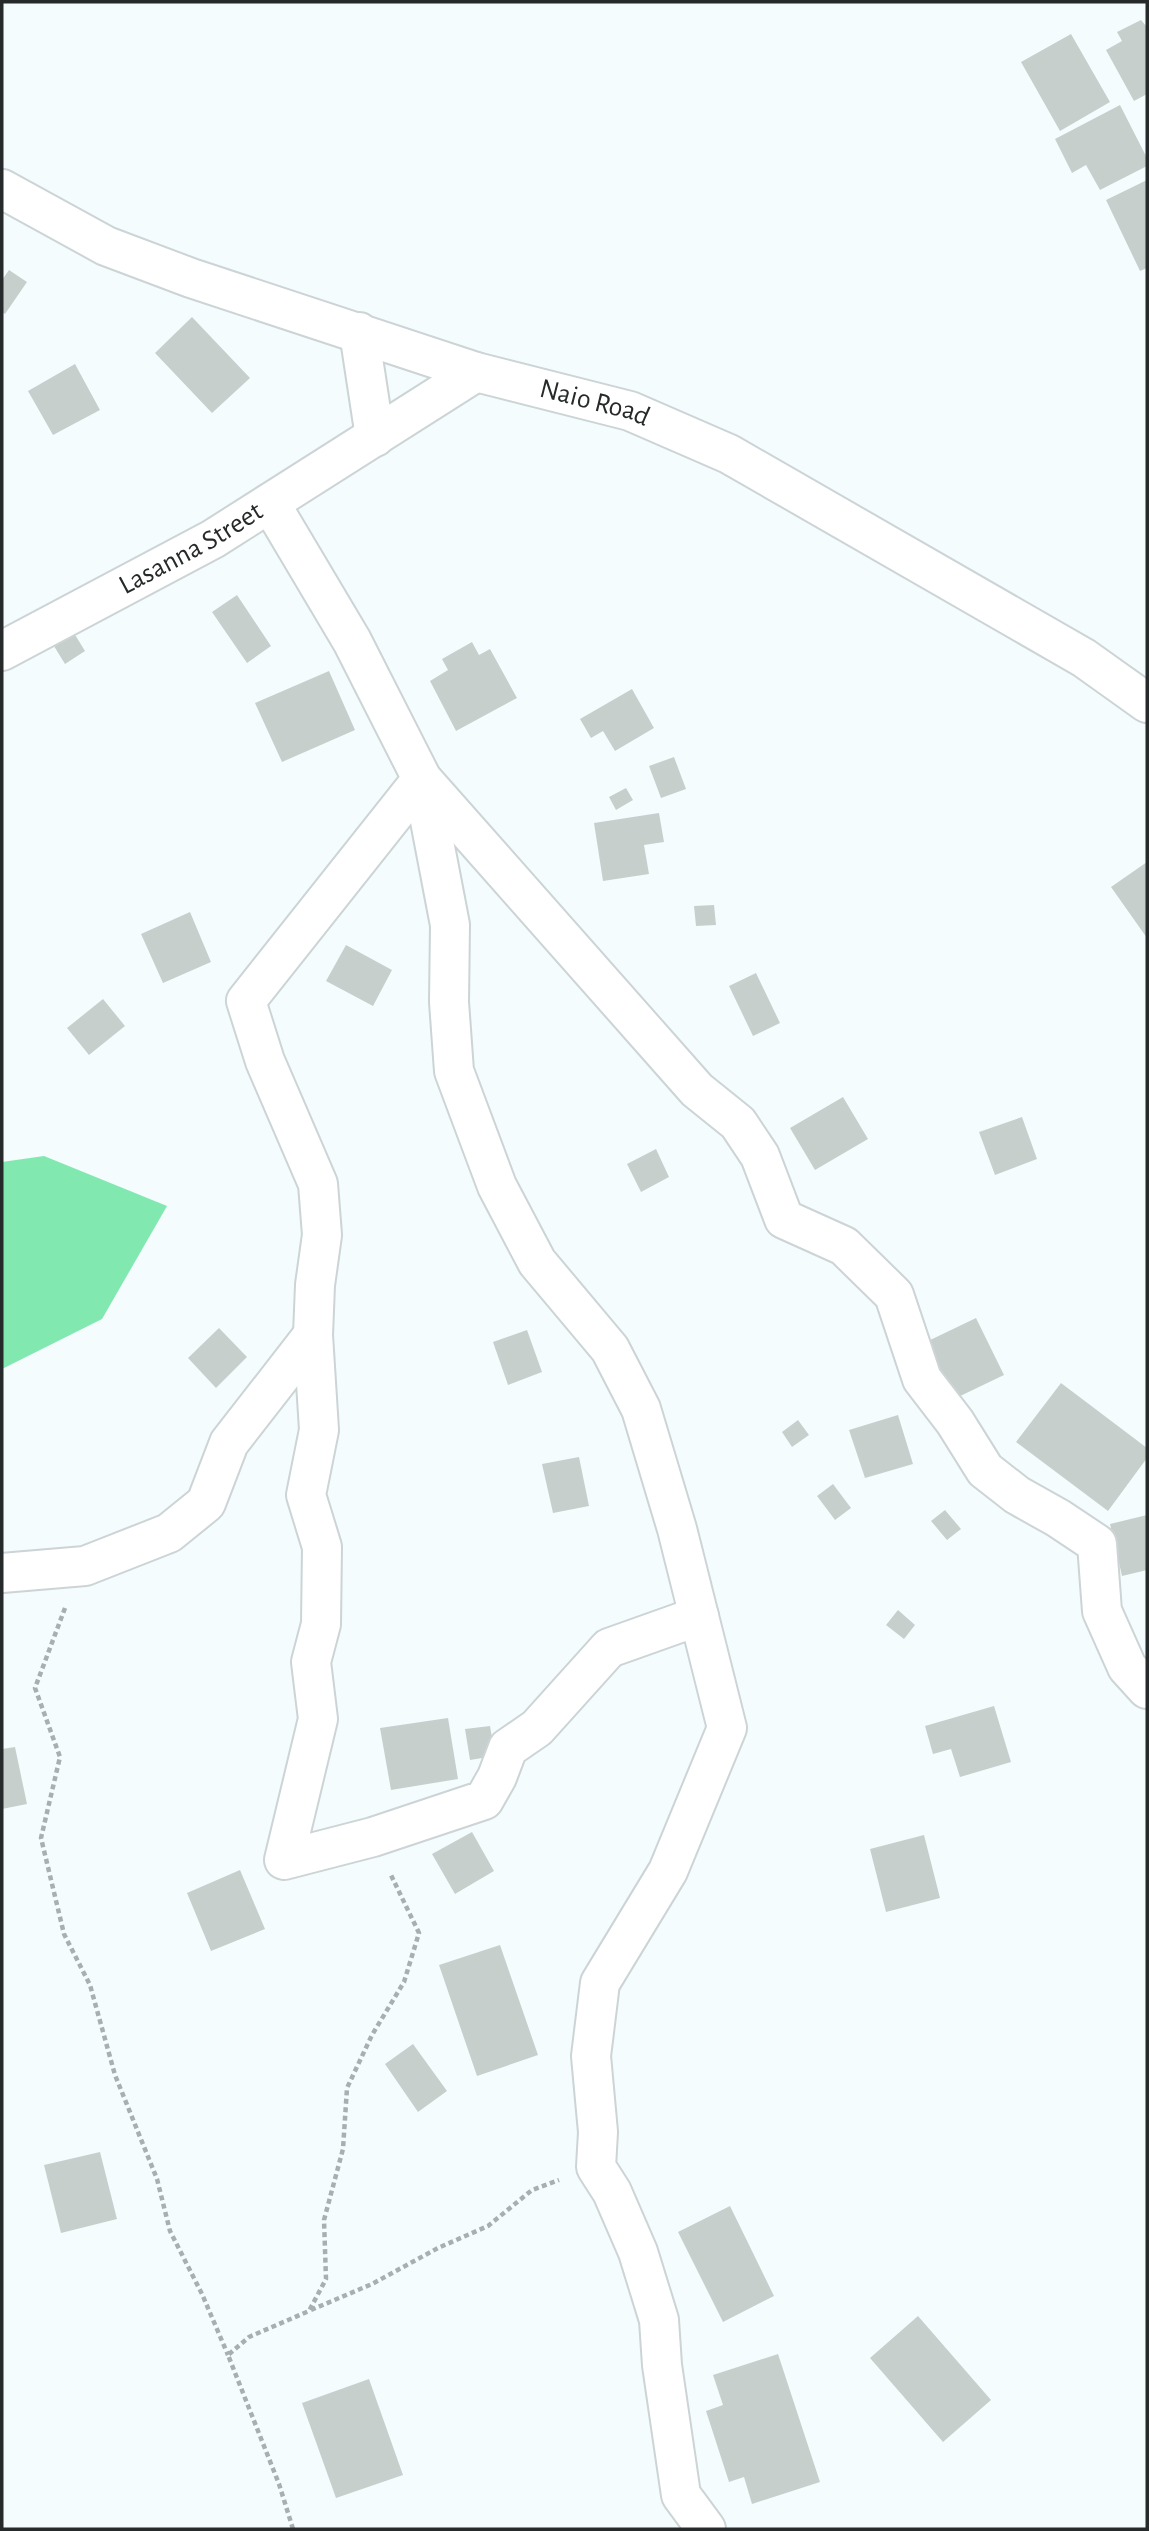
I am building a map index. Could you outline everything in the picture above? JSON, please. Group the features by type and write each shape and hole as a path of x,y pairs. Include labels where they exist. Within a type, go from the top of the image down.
{"street":[{"name":"Naio Road","path":"2,189 106,246 191,278 359,331 476,372 630,411 729,454 1084,658 1147,702"},
{"path":"359,331 375,437"},
{"name":"Lasanna Street","path":"2,651 213,539 476,372"},
{"path":"270,503 352,641 422,779 697,1090 737,1123 760,1156 784,1219 844,1246 894,1295 922,1379 955,1422 985,1470 1017,1495 1097,1544 1102,1611 1127,1667 1147,1689"},
{"path":"422,779 246,1001 265,1061 318,1184 322,1235 315,1285 313,1335 319,1430 306,1495 322,1547 321,1624 311,1661 318,1719 284,1860 373,1837 484,1800 497,1777 508,1748 537,1728 610,1648 699,1616"},
{"path":"422,779 450,925 449,1002 454,1071 497,1186 537,1262 610,1349 641,1409 677,1528 727,1728 668,1871 600,1983 591,2056 598,2132 596,2167 612,2192 638,2252 659,2320 662,2365 681,2495 706,2529"},
{"path":"2,1573 85,1566 169,1533 206,1503 229,1443 313,1335"}],"path":[{"path":"85,1566 62,1614 35,1688 60,1757 41,1838 65,1934 90,1985 116,2075 157,2179 170,2231 202,2294 228,2355 279,2484 293,2529"},
{"path":"309,2311 326,2279 324,2220 344,2149 347,2088 372,2035 404,1982 419,1933 373,1837"},
{"path":"228,2355 249,2337 372,2284 438,2248 488,2226 532,2190 596,2167"}],"green space":[{"path":"44,1156 167,1206 102,1319 2,1369 2,1162"}],"building":[{"path":"1141,20 1147,27 1147,94 1134,101 1106,50 1122,41 1117,32"},
{"path":"1071,34 1110,102 1060,131 1021,62"},
{"path":"1120,105 1147,158 1147,166 1100,190 1086,165 1072,173 1055,139"},
{"path":"1147,180 1147,268 1140,271 1106,200"},
{"path":"9,270 27,282 5,314 2,312 2,280"},
{"path":"192,317 250,378 212,413 155,353"},
{"path":"75,364 100,410 53,435 28,391"},
{"path":"237,595 271,646 247,663 212,612"},
{"path":"69,625 85,651 65,664 49,638"},
{"path":"472,642 479,655 490,649 517,698 456,731 430,681 448,670 442,659"},
{"path":"329,671 355,730 282,762 255,703"},
{"path":"632,689 654,728 615,751 603,731 591,738 580,719"},
{"path":"674,757 686,789 661,798 649,766"},
{"path":"626,788 633,800 616,810 609,797"},
{"path":"659,813 664,842 644,845 649,874 603,881 594,823"},
{"path":"1147,862 1147,938 1111,887"},
{"path":"714,905 716,925 696,926 694,906"},
{"path":"190,912 211,962 163,983 141,934"},
{"path":"346,945 392,970 373,1006 326,981"},
{"path":"756,973 780,1023 753,1036 729,986"},
{"path":"103,999 125,1026 89,1055 67,1028"},
{"path":"843,1097 868,1139 815,1170 790,1128"},
{"path":"1022,1117 1037,1159 995,1175 979,1132"},
{"path":"656,1149 669,1177 641,1192 627,1164"},
{"path":"976,1318 1004,1375 954,1399 926,1342"},
{"path":"219,1328 247,1357 216,1388 188,1358"},
{"path":"527,1330 542,1372 508,1385 493,1342"},
{"path":"1061,1383 1147,1448 1147,1458 1108,1511 1016,1442"},
{"path":"898,1415 913,1464 865,1478 849,1430"},
{"path":"798,1420 809,1435 792,1447 782,1432"},
{"path":"579,1457 589,1506 553,1513 542,1464"},
{"path":"833,1484 851,1508 835,1520 817,1496"},
{"path":"945,1510 961,1529 947,1540 931,1521"},
{"path":"1147,1515 1147,1570 1122,1576 1110,1524"},
{"path":"898,1610 915,1625 904,1639 886,1625"},
{"path":"994,1706 1011,1762 960,1777 951,1749 933,1754 925,1726"},
{"path":"448,1718 458,1779 391,1790 380,1728"},
{"path":"490,1726 495,1756 470,1760 465,1729"},
{"path":"15,1747 27,1804 2,1809 2,1749"},
{"path":"472,1832 494,1871 455,1894 432,1854"},
{"path":"924,1835 940,1898 886,1912 870,1849"},
{"path":"240,1870 265,1929 211,1951 187,1893"},
{"path":"500,1945 538,2055 477,2076 439,1965"},
{"path":"413,2044 447,2091 418,2112 385,2064"},
{"path":"100,2152 117,2219 61,2233 44,2165"},
{"path":"730,2206 774,2296 723,2322 678,2232"},
{"path":"918,2316 991,2400 943,2442 870,2358"},
{"path":"778,2354 820,2482 752,2504 744,2477 729,2482 706,2411 723,2405 713,2375"},
{"path":"369,2379 403,2475 336,2498 302,2403"}]}
